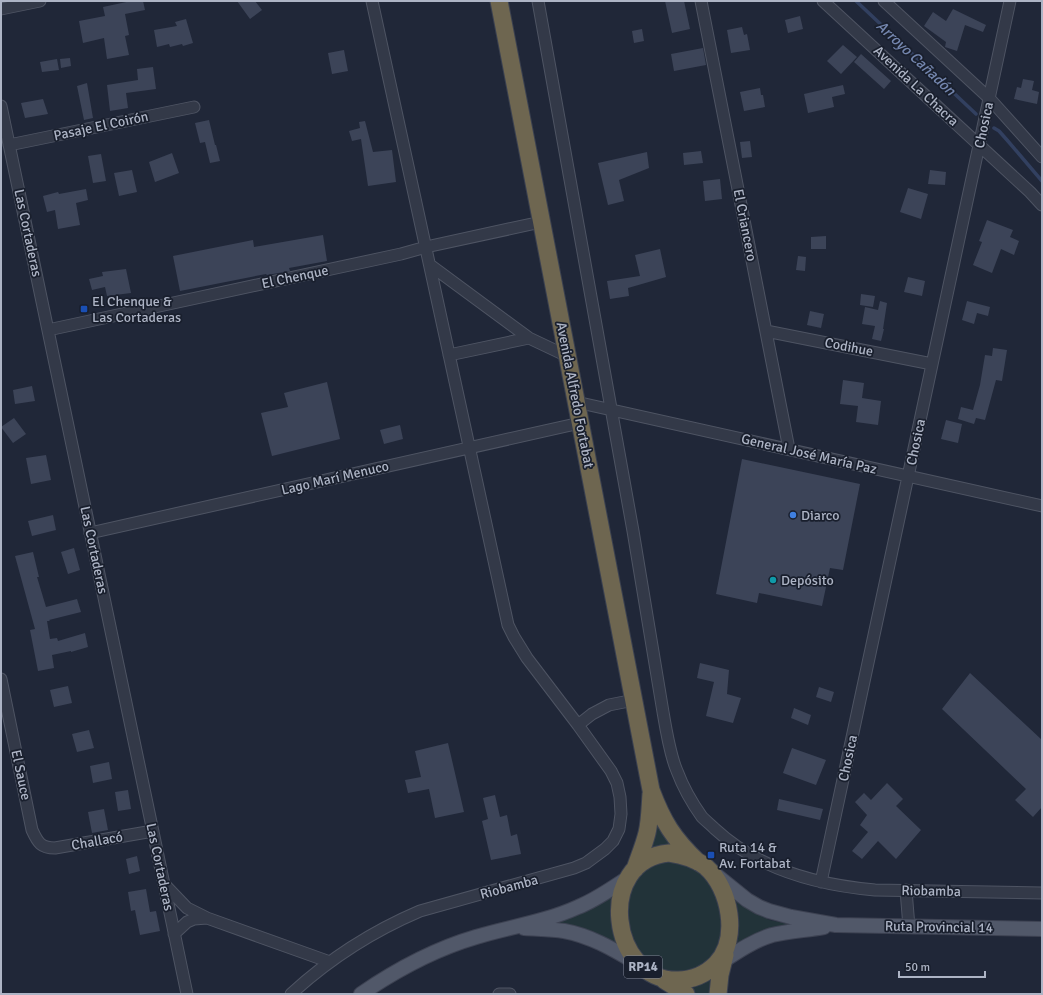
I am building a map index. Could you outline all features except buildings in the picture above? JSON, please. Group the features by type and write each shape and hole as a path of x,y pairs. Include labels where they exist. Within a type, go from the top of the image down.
{"highway":[{"name":"Avenida Alfredo Fortabat","path":"499,1 651,790 658,809 668,827 680,844 702,865"},
{"name":"Avenida Alfredo Fortabat","path":"631,874 642,851 647,833 651,790"},
{"name":"Ruta Provincial 14","path":"660,854 680,854 689,857 702,865 714,876 720,886 727,907 729,919 729,941 720,960 704,974 695,978 674,980 651,973 634,957 629,950 622,932 620,916 623,888 631,874 643,862 660,854"},
{"path":"718,994 720,960"},
{"path":"651,973 686,994"}],"main road":[{"name":"Ruta Provincial 14","path":"702,865 758,907 785,916 836,925 1042,929"},
{"name":"Ruta Provincial 14","path":"361,994 394,973 441,949 475,937 514,928 577,908 588,903 631,874"},
{"name":"Ruta Provincial 14","path":"720,960 772,935 836,925"},
{"name":"Ruta Provincial 14","path":"514,928 551,929 577,934 602,944 651,973"}],"street":[{"path":"1,9 40,1"},
{"name":"Riobamba","path":"291,994 330,962 398,920 420,911 574,868 586,863 613,841 619,829 621,814 617,783 611,771 523,653 508,625 372,1"},
{"name":"Riobamba","path":"538,1 633,531 668,740 676,770 688,795 703,818 724,837 746,852 770,865 798,876 849,888 874,890 1042,893"},
{"name":"El Criancero","path":"701,1 789,449"},
{"name":"Avenida La Chacra","path":"824,1 1030,192 1042,205"},
{"path":"884,1 989,98 1042,157"},
{"name":"Chosica","path":"821,882 1010,1"},
{"name":"Las Cortaderas","path":"1,106 187,994"},
{"name":"Pasaje El Coirón","path":"9,145 194,108"},
{"name":"El Chenque","path":"48,330 393,256 426,247 541,222"},
{"path":"430,265 528,338 567,356"},
{"name":"Codihue","path":"766,331 932,364"},
{"path":"449,355 528,338"},
{"name":"General José María Paz","path":"576,402 1042,506"},
{"name":"Lago Marí Menuco","path":"90,533 580,423"},
{"name":"El Sauce","path":"1,679 32,830 41,845"},
{"path":"578,725 592,714 608,705 634,700"},
{"name":"Challacó","path":"41,845 48,848 55,848 153,831"},
{"path":"164,883 187,908 207,918 330,962"},
{"path":"906,890 909,927"},
{"path":"174,934 187,922 194,919 207,918"},
{"path":"499,994 510,994"}],"shaded area":[{"path":"654,811 675,846 662,846 648,850"},
{"path":"674,861 699,871 707,879 713,889 720,912 720,937 717,948 704,964 689,972 663,971 656,968 643,957 637,948 629,926 628,903 635,882 647,869 657,864"},
{"path":"615,892 612,920 614,933 620,948 547,924"},
{"path":"735,898 751,910 769,920 795,925 737,946 739,922"},
{"path":"715,977 713,994 697,994 690,989 704,983"}],"waterway":[{"name":"Arroyo Cañadón","path":"856,1 976,114"},
{"name":"Arroyo Cañadón","path":"994,128 999,131 1042,181"}],"place":[{"name":"El Chenque & Las Cortaderas","path":"84,309"},
{"name":"Diarco","path":"793,515"},
{"name":"Depósito","path":"773,580"},
{"name":"Ruta 14 & Av. Fortabat","path":"711,855"}]}
